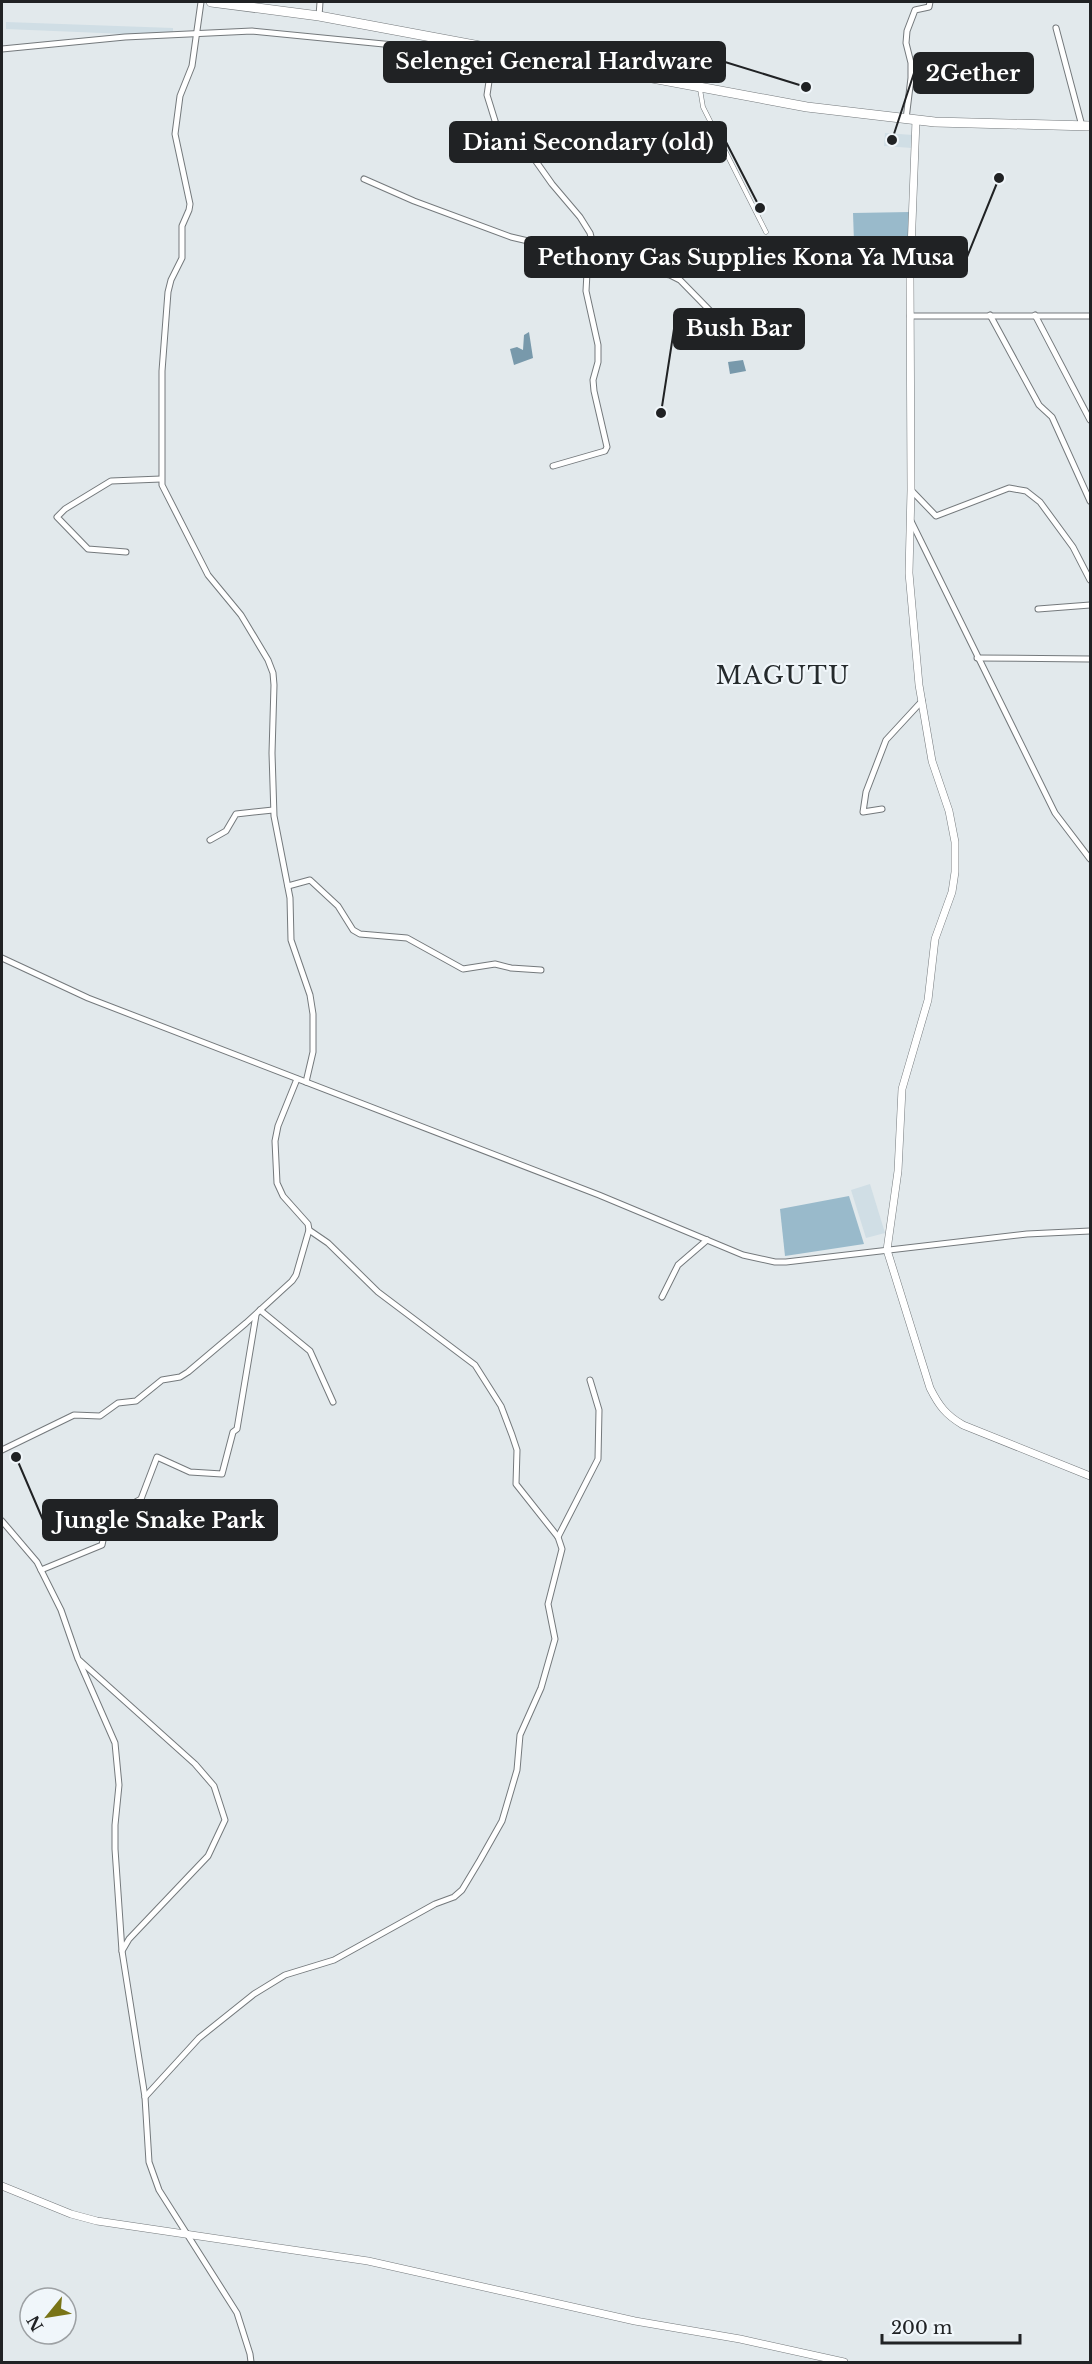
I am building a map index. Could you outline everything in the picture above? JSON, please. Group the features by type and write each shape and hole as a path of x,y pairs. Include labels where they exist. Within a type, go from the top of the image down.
{"highway":[{"path":"211,2 320,16 807,107 911,120 1086,126"}],"street":[{"path":"201,2 192,66 180,96 175,134 190,204 182,226 182,258 168,292 162,371 161,479 165,494 203,566 241,615 273,673 273,810 288,886 291,940 310,994 313,1014 313,1052 306,1082"},
{"path":"320,2 320,16"},
{"path":"930,2 928,7 918,9 913,13 906,43 911,63 909,573 922,701 932,761 949,811 955,842 956,872 952,892 935,939 928,1000 903,1089 898,1171 887,1250 930,1388 938,1406 948,1417 963,1425 1090,1476"},
{"path":"1056,28 1086,126"},
{"path":"2,49 125,37 252,31 404,46 492,62"},
{"path":"495,48 487,95 496,124 498,128 523,143 552,184 580,217 590,233 597,260"},
{"path":"700,87 703,107 766,232"},
{"path":"364,179 414,201 512,237 588,255 597,260 670,275 680,280 724,325"},
{"path":"553,466 605,451 607,447 594,391 593,380 598,363 598,345 586,291 588,255"},
{"path":"990,315 1039,405 1052,417 1090,501"},
{"path":"1035,315 1090,420"},
{"path":"910,316 1090,316"},
{"path":"126,552 88,549 57,517 65,508 111,481 161,479"},
{"path":"911,490 936,516 1009,488 1026,491 1040,502 1073,547 1090,580"},
{"path":"911,521 1055,813 1090,859"},
{"path":"1038,609 1090,605"},
{"path":"977,658 1090,659"},
{"path":"882,809 863,812 866,792 886,740 922,701"},
{"path":"210,840 226,831 236,814 273,810"},
{"path":"288,886 310,880 338,906 353,930 360,934 407,938 463,969 495,964 541,970"},
{"path":"2,958 88,998 599,1195 743,1255 775,1262 1027,1234 1090,1231"},
{"path":"2,1449 74,1415 100,1416 118,1403 136,1401 156,1383 180,1377 258,1312 296,1275 309,1230 305,1218 279,1192 275,1141 278,1126 297,1078"},
{"path":"145,2097 199,2038 264,1987 285,1975 334,1960 435,1904 454,1898 462,1890 502,1821 517,1770 520,1736 543,1682 555,1640 548,1604 562,1549 558,1537 516,1484 517,1450 501,1406 475,1365 378,1292 328,1243 309,1230"},
{"path":"662,1297 678,1265 707,1240"},
{"path":"258,1312 310,1351 333,1402"},
{"path":"41,1570 102,1545 108,1517 141,1499 157,1457 190,1472 222,1474 233,1432 237,1429 258,1312"},
{"path":"558,1537 598,1458 599,1410 590,1380"},
{"path":"2,1521 41,1570 61,1610 78,1659 115,1743 119,1785 115,1850 122,1951 145,2097 149,2162 159,2190 184,2233 237,2313 251,2362"},
{"path":"78,1659 195,1764 214,1786 225,1820 208,1857 129,1939 122,1951"},
{"path":"2,2186 89,2219 368,2260 635,2320 740,2339 844,2362"}],"shaded area":[{"path":"6,22 173,28 173,36 6,29"},
{"path":"885,133 913,135 912,148 884,146"},
{"path":"910,212 911,241 854,242 853,213"},
{"path":"529,332 533,358 514,365 510,349 517,347 523,350 524,335"},
{"path":"743,360 746,371 730,374 728,362"},
{"path":"870,1184 885,1233 866,1238 851,1190"},
{"path":"849,1196 864,1244 785,1256 780,1209"}],"place":[{"name":"Selengei General Hardware","path":"806,87"},
{"name":"2Gether","path":"892,140"},
{"name":"Pethony Gas Supplies Kona Ya Musa","path":"999,178"},
{"name":"Diani Secondary (old)","path":"760,208"},
{"name":"Bush Bar","path":"661,413"},
{"name":"Jungle Snake Park","path":"16,1457"}],"district":[{"name":"MAGUTU","path":"783,675"}]}
